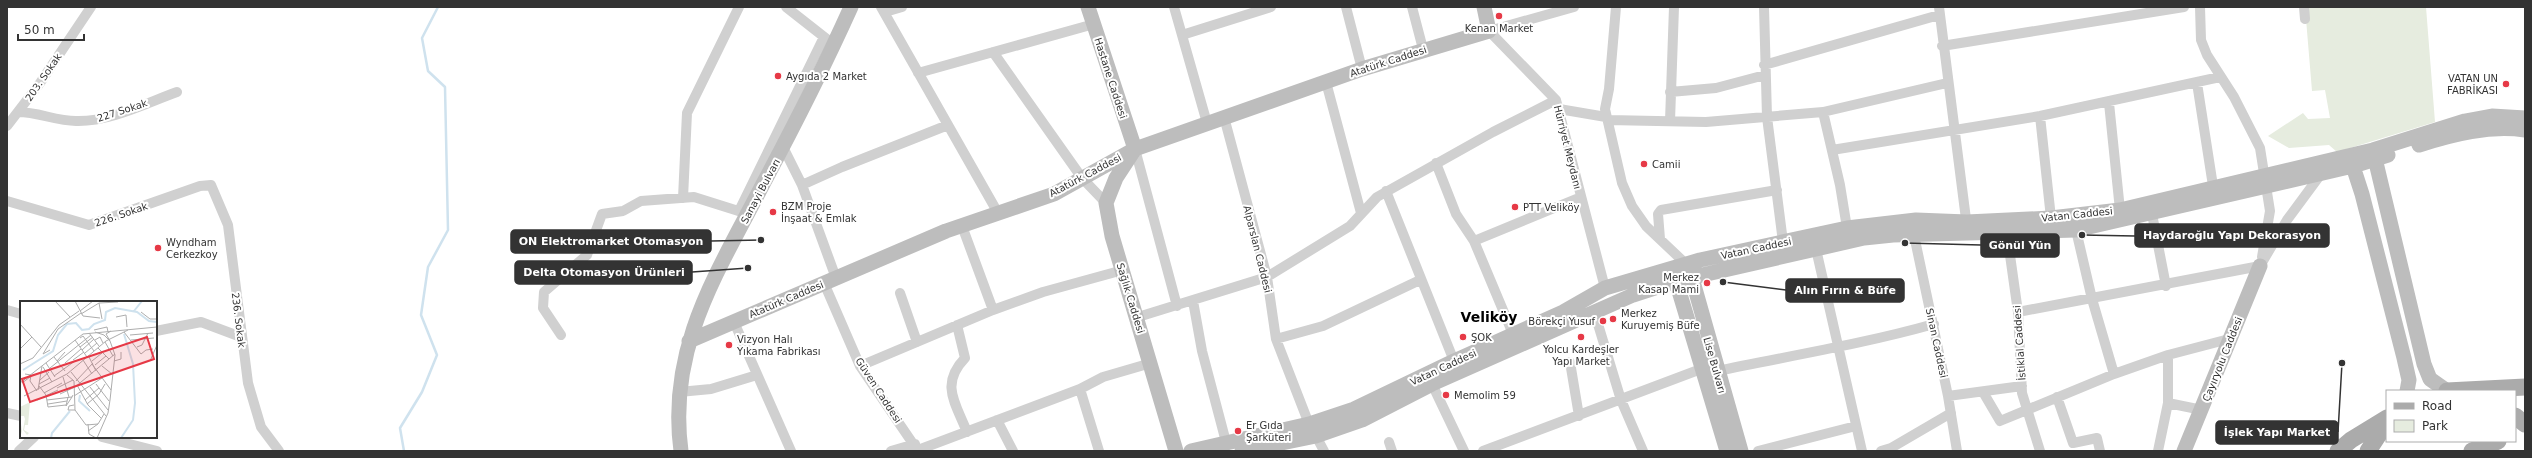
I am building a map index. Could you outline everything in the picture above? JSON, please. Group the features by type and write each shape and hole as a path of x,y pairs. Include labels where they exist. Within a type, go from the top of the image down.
{"main road":[{"name":"Sanayi Bulvarı","path":"681,451 678,427 679,392 689,341 696,316 744,212 782,147 829,41 851,7"},
{"name":"Hastane Caddesi","path":"1088,7 1135,149"},
{"path":"1484,7 1489,31"},
{"name":"Atatürk Caddesi","path":"689,341 962,226 1054,194 1135,149 1422,49 1489,31"},
{"path":"2374,154 2478,118 2492,116 2525,118"},
{"path":"2407,390 2409,380 2404,358 2351,160 2480,130 2508,128 2525,130"},
{"path":"1106,203 1116,178 1135,149"},
{"path":"2374,154 2424,364 2430,379 2446,390"},
{"name":"Vatan Caddesi","path":"1191,451 1226,442 1313,430 1362,420 1432,384 1594,311 1633,295 1676,281 1689,271 1783,242 1847,228 1916,220 2007,234 2076,230 2152,214 2266,180 2351,160"},
{"name":"Vatan Caddesi","path":"1242,451 1313,430 1454,361 1563,312 1605,288 1689,271 1816,249 1864,238 1914,235 2120,210 2214,186 2321,174 2351,160"},
{"name":"Sağlık Caddesi","path":"1106,203 1112,236 1138,317 1176,451"},
{"name":"Çayıryolu Caddesi","path":"2184,451 2260,266"},
{"name":"Lise Bulvarı","path":"1689,271 1716,371 1741,451"},
{"name":"Lise Bulvarı","path":"1676,281 1726,451"},
{"path":"2467,390 2525,387"},
{"path":"2516,417 2525,424"},
{"path":"2338,451 2351,440 2386,419"},
{"path":"2368,451 2386,424"},
{"path":"2472,451 2495,442"}],"street":[{"name":"203. Sokak","path":"7,126 91,7"},
{"path":"683,198 687,113 739,7"},
{"path":"561,335 543,308 544,292 587,255 602,214 624,211 641,201 694,197 744,212 829,41 786,7"},
{"path":"902,7 883,10 998,213"},
{"path":"1174,7 1207,124"},
{"path":"1182,35 1271,7"},
{"path":"1346,7 1362,69"},
{"path":"1412,7 1422,49"},
{"path":"1489,31 1572,7"},
{"path":"1616,7 1609,88 1605,109 1622,183 1632,206 1646,226 1689,271"},
{"path":"1670,121 1674,7"},
{"path":"1764,7 1764,65 1767,116 1783,242"},
{"path":"1942,46 2184,7"},
{"path":"2200,7 2201,40 2220,77 2234,97 2260,148 2270,211 2260,266"},
{"path":"2304,7 2305,19"},
{"path":"1764,65 1939,11 1942,46 1967,228"},
{"path":"918,73 1094,24"},
{"name":"Hürriyet Meydanı","path":"1489,31 1558,104 1605,288"},
{"path":"993,52 1082,178 1106,203"},
{"path":"1670,92 1716,88 1765,76"},
{"path":"1832,150 1955,132 2109,103 2220,77"},
{"path":"1326,82 1361,213"},
{"path":"1138,317 1267,277 1350,226 1377,197 1386,191 1436,163 1558,104 1607,119 1706,122 1823,112 1947,83"},
{"path":"2197,83 2214,186"},
{"name":"227 Sokak","path":"18,112 33,112 75,121 93,120 177,92"},
{"path":"2109,103 2120,210"},
{"path":"1823,112 1847,228"},
{"path":"2040,116 2051,218"},
{"name":"Alparslan Caddesi","path":"1224,117 1267,277 1276,339 1313,430 1324,451"},
{"path":"802,185 842,167 948,125"},
{"name":"Güven Caddesi","path":"782,147 802,185 830,281 860,366 917,449"},
{"path":"1135,149 1177,306"},
{"path":"1436,163 1456,214 1474,241 1513,334"},
{"path":"2018,312 2166,286 2260,266 2287,220 2321,174"},
{"name":"226. Sokak","path":"7,201 89,225 200,186 212,185"},
{"name":"236. Sokak","path":"212,185 228,225 248,383 261,427 280,451"},
{"path":"1660,240 1658,214 1661,210 1777,190"},
{"path":"1386,191 1420,280 1454,361"},
{"path":"1474,241 1581,197"},
{"path":"2152,214 2166,286"},
{"path":"962,226 993,310"},
{"path":"2076,230 2092,299 2114,374"},
{"name":"İstiklal Caddesi","path":"2007,234 2018,312 2022,386 2040,451"},
{"name":"Sinan Caddesi","path":"1914,235 1934,324 1957,451"},
{"path":"1816,249 1862,451"},
{"path":"860,366 993,310 1043,292 1123,270"},
{"path":"1276,339 1323,326 1420,280"},
{"path":"900,293 917,342"},
{"path":"1192,301 1202,350 1226,442"},
{"path":"7,310 20,314"},
{"path":"1594,311 1621,400 1643,451"},
{"path":"157,331 201,322 241,337"},
{"path":"734,322 791,451"},
{"path":"1483,451 1621,400 1644,389 1701,369 1716,371 1838,345 1889,337 1934,324"},
{"path":"956,325 965,358 955,368 950,388 967,432"},
{"path":"1983,392 2000,421 2028,411 2057,397 2114,374 2168,355 2229,339"},
{"path":"2158,451 2168,403 2168,355"},
{"path":"891,451 917,449 967,432 1080,389 1103,377 1151,362"},
{"path":"1570,362 1579,416"},
{"path":"679,392 710,389 757,375"},
{"path":"1432,384 1464,451"},
{"path":"1948,396 2022,386"},
{"path":"1080,389 1099,451"},
{"path":"2057,397 2073,443 2097,438 2100,451"},
{"path":"2168,403 2202,410"},
{"path":"1881,451 1891,448 1951,412"},
{"path":"7,413 20,416"},
{"path":"997,420 1013,451"},
{"path":"1758,451 1856,426"},
{"path":"19,451 33,438"},
{"path":"106,438 157,451"}],"green space":[{"path":"2305,7 2426,7 2435,122 2337,152 2329,145 2289,148 2268,136 2303,113 2308,119 2330,118 2325,90 2312,91"}],"waterway":[{"path":"404,451 400,428 422,392 437,355 421,315 428,267 448,230 445,87 428,71 422,38 438,7"}],"place":[{"name":"Kenan Market","path":"1499,16"},
{"name":"Aygıda 2 Market","path":"778,76"},
{"name":"VATAN UN FABRİKASI","path":"2506,84"},
{"name":"Camii","path":"1644,164"},
{"name":"PTT Veliköy","path":"1515,207"},
{"name":"BZM Proje İnşaat & Emlak","path":"773,212"},
{"name":"Haydaroğlu Yapı Dekorasyon","path":"2082,235"},
{"name":"ON Elektromarket Otomasyon","path":"761,240"},
{"name":"Gönül Yün","path":"1905,243"},
{"name":"Wyndham Cerkezkoy","path":"158,248"},
{"name":"Delta Otomasyon Ürünleri","path":"748,268"},
{"name":"Alın Fırın & Büfe","path":"1723,282"},
{"name":"Merkez Kasap Mami","path":"1707,283"},
{"name":"Merkez Kuruyemiş Büfe","path":"1613,319"},
{"name":"Börekçi Yusuf","path":"1603,321"},
{"name":"ŞOK","path":"1463,337"},
{"name":"Yolcu Kardeşler Yapı Market","path":"1581,337"},
{"name":"Vizyon Halı Yıkama Fabrikası","path":"729,345"},
{"name":"İşlek Yapı Market","path":"2342,363"},
{"name":"Memolim 59","path":"1446,395"},
{"name":"Er Gıda Şarküteri","path":"1238,431"}],"district":[{"name":"Veliköy","path":"1489,317"}]}
